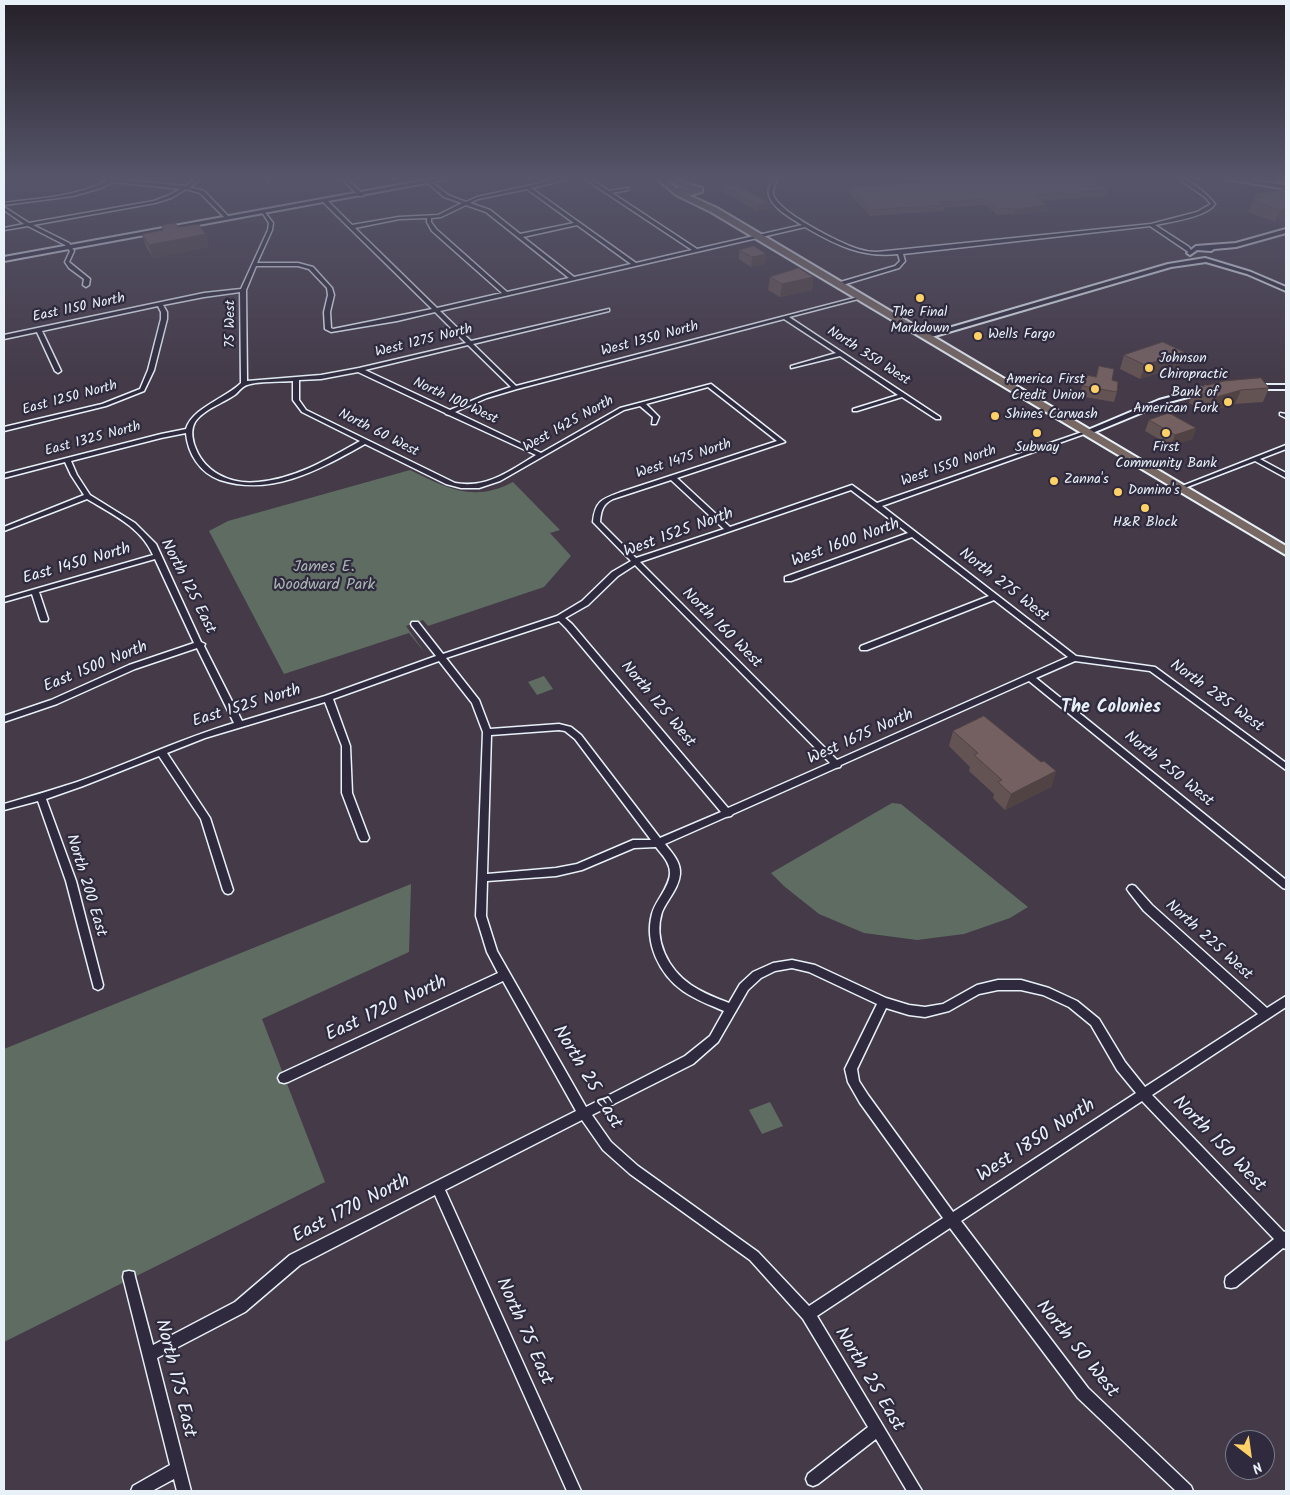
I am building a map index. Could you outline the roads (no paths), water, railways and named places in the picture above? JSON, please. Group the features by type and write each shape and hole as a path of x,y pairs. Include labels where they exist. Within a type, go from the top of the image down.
{"main road":[{"path":"4,259 60,249"},
{"path":"779,249 1286,551"}],"street":[{"path":"70,249 71,255 67,262 69,266 80,272 87,279 86,285"},
{"name":"75 West","path":"244,382 244,290 261,249"},
{"path":"372,249 515,388"},
{"path":"455,249 506,294"},
{"path":"535,249 572,278"},
{"path":"614,249 635,264"},
{"path":"254,265 291,264 305,265 312,268 329,288 328,328 333,331 435,310 701,249"},
{"path":"853,249 874,254 938,249"},
{"path":"1188,249 1194,257 1249,273 1286,289"},
{"path":"1170,265 1196,249"},
{"path":"1205,249 1222,255 1249,273"},
{"path":"925,336 1170,265 1215,260 1231,249"},
{"path":"839,284 897,267 903,261 900,253"},
{"name":"East 1150 North","path":"4,336 219,292 244,290"},
{"name":"West 1350 North","path":"448,413 484,397 515,388 860,297"},
{"path":"142,390 151,370 164,319 164,312 160,304"},
{"name":"West 1275 North","path":"244,382 296,380 360,370 607,310"},
{"name":"North 350 West","path":"785,317 938,418"},
{"path":"39,329 58,371"},
{"path":"794,367 840,354"},
{"name":"North 100 West","path":"360,370 448,413 541,455"},
{"name":"North 60 West","path":"296,380 296,400 304,411 448,483 461,487 473,487"},
{"path":"244,382 236,393 192,422 188,431 194,454 210,474 224,480 243,484 261,484 324,464 365,441"},
{"name":"West 1425 North","path":"473,487 498,480 622,409 709,385 782,442"},
{"path":"1245,386 1286,387"},
{"path":"1087,432 1180,396 1219,388"},
{"name":"East 1250 North","path":"4,429 104,405 142,390"},
{"path":"855,410 903,396"},
{"path":"642,404 656,417 654,423"},
{"name":"East 1325 North","path":"4,476 161,436 188,431"},
{"name":"West 1550 North","path":"876,506 1087,432"},
{"name":"West 1475 North","path":"597,509 604,501 622,493 782,442"},
{"path":"1180,488 1286,447"},
{"path":"1255,459 1286,476"},
{"name":"North 125 East","path":"67,460 74,475 88,496 133,524 153,546 183,613 201,644 239,724"},
{"path":"672,477 728,529"},
{"name":"North 275 West","path":"852,488 1074,658 1152,669"},
{"name":"West 1525 North","path":"501,639 560,618 585,604 615,574 636,561 852,488"},
{"path":"4,530 88,496"},
{"name":"North 160 West","path":"597,509 596,522 837,765"},
{"name":"West 1600 North","path":"788,580 913,534"},
{"name":"East 1450 North","path":"4,600 157,556"},
{"path":"35,592 44,619"},
{"path":"864,648 994,597"},
{"name":"North 125 West","path":"560,618 570,626 728,814"},
{"name":"North 25 East","path":"416,624 476,702 487,732 481,916 492,952 583,1113 607,1146 634,1170 754,1256 808,1314 915,1491"},
{"name":"East 1525 North","path":"4,807 41,797 239,724 328,698 441,657 501,639"},
{"name":"East 1500 North","path":"4,719 54,702 132,667 201,644"},
{"name":"West 1675 North","path":"659,843 728,814 1074,658"},
{"name":"North 285 West","path":"1152,669 1285,765"},
{"name":"North 250 West","path":"1031,678 1286,885"},
{"path":"328,698 346,746 347,793 364,838"},
{"path":"487,732 560,727 568,729 578,737 673,862 677,872 674,881 660,904 652,927 659,953 672,974 684,985 700,995 731,1009"},
{"path":"161,752 205,818 228,890"},
{"name":"North 200 East","path":"41,797 71,881 98,985"},
{"path":"482,878 556,872 579,867 633,844 659,843"},
{"name":"North 225 West","path":"1132,889 1148,908 1266,1014"},
{"name":"North 150 West","path":"757,975 773,967 792,964 811,968 897,1008 925,1012 945,1008 977,990 998,985 1021,985 1045,991 1073,1004 1095,1022 1120,1066 1144,1095 1285,1240"},
{"name":"East 1720 North","path":"284,1078 505,975"},
{"name":"East 1770 North","path":"149,1355 240,1307 295,1260 689,1060 714,1039 744,988 757,975"},
{"name":"West 1850 North","path":"808,1314 1286,1000"},
{"path":"883,1002 851,1069 854,1082 952,1220"},
{"name":"North 75 East","path":"438,1188 574,1491"},
{"name":"North 50 West","path":"952,1220 1083,1393 1186,1491"},
{"path":"1230,1282 1285,1240"},
{"name":"North 175 East","path":"129,1277 184,1491"},
{"path":"813,1478 877,1429"},
{"path":"138,1491 178,1468"}],"place":[{"name":"The Final Markdown","path":"920,298"},
{"name":"Wells Fargo","path":"978,336"},
{"name":"Johnson Chiropractic","path":"1149,368"},
{"name":"America First Credit Union","path":"1095,389"},
{"name":"Bank of American Fork","path":"1228,402"},
{"name":"Shines Carwash","path":"995,416"},
{"name":"Subway","path":"1037,433"},
{"name":"First Community Bank","path":"1166,433"},
{"name":"Zanna's","path":"1054,481"},
{"name":"Domino's","path":"1118,492"},
{"name":"H&R Block","path":"1145,508"}],"district":[{"name":"The Colonies","path":"1111,709"}],"park label":[{"name":"James E. Woodward Park","path":"324,577"}]}
